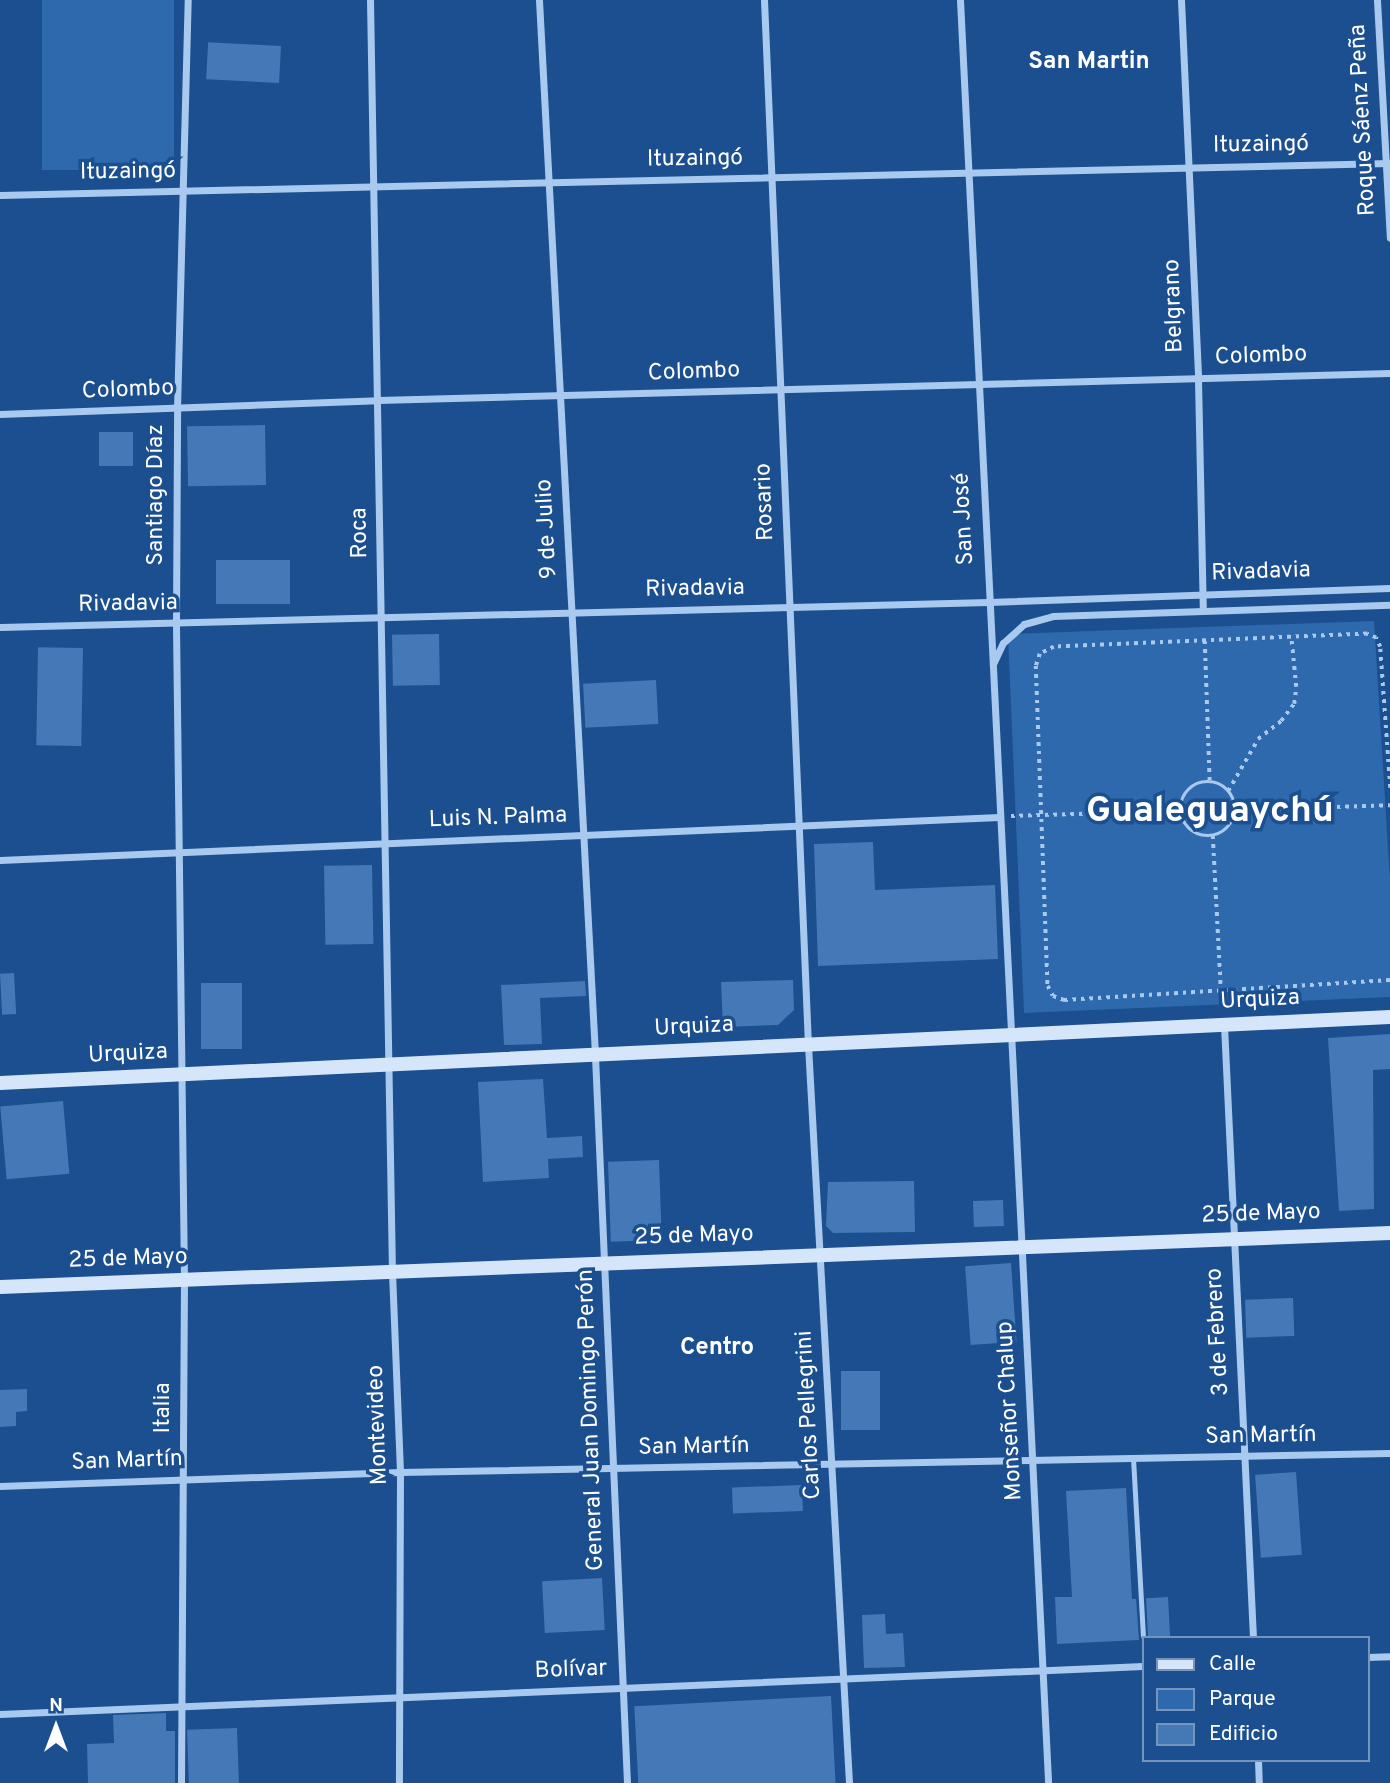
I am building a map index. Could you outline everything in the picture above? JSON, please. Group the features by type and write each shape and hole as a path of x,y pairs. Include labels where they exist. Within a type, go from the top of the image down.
{"street":[{"name":"Santiago Díaz","path":"182,1075 176,623 177,409 188,0"},
{"name":"Roca","path":"370,0 390,1065"},
{"name":"9 de Julio","path":"539,0 595,1056"},
{"name":"Rosario","path":"764,0 808,1045"},
{"name":"San José","path":"960,0 1009,1036"},
{"name":"Belgrano","path":"1181,0 1198,379 1203,611"},
{"name":"Roque Sáenz Peña","path":"1377,0 1390,238"},
{"name":"Ituzaingó","path":"0,195 1388,163"},
{"name":"Colombo","path":"0,414 378,400 1390,373"},
{"name":"Rivadavia","path":"0,627 989,602 1390,588"},
{"name":"Rivadavia","path":"993,665 1003,643 1024,624 1054,617 1390,605"},
{"name":"Luis N. Palma","path":"0,860 999,817"},
{"name":"Urquiza","path":"0,1083 1390,1016"},
{"name":"3 de Febrero","path":"1224,1025 1252,1636"},
{"name":"Monseñor Chalup","path":"1009,1036 1034,1459 1048,1783"},
{"name":"Carlos Pellegrini","path":"808,1045 849,1783"},
{"name":"General Juan Domingo Perón","path":"595,1056 627,1783"},
{"name":"Montevideo","path":"390,1065 392,1272 400,1472 398,1783"},
{"name":"Italia","path":"181,1783 184,1280 182,1075"},
{"name":"25 de Mayo","path":"0,1287 1390,1233"},
{"name":"San Martín","path":"0,1486 400,1472 1390,1453"},
{"path":"1369,1657 1390,1656"},
{"name":"Bolívar","path":"0,1714 1142,1666"},
{"path":"1258,1762 1259,1783"}],"lane":[{"path":"1132,1458 1143,1636"}],"path":[{"path":"1390,788 1380,647 1376,638 1367,634 1055,647 1040,654 1036,666 1041,815 1048,986 1053,996 1064,1000 1390,980"},
{"path":"1227,791 1258,738 1281,721 1294,704 1296,687 1291,636"},
{"path":"1205,639 1210,782"},
{"path":"1210,782 1227,791 1235,810 1232,822 1224,831 1213,836 1202,836 1191,831 1183,822 1180,811 1188,791 1197,784 1210,782"},
{"path":"1235,810 1390,805"},
{"path":"999,817 1180,811"},
{"path":"1213,836 1221,991"}],"green space":[{"path":"42,0 174,0 174,170 42,170"},
{"path":"1374,621 1390,880 1390,997 1024,1013 1008,634"}],"building":[{"path":"208,42 281,46 279,83 206,79"},
{"path":"265,425 266,485 188,486 187,426"},
{"path":"99,432 133,432 133,466 99,466"},
{"path":"216,560 290,560 290,604 216,604"},
{"path":"439,634 440,685 393,686 392,635"},
{"path":"38,647 83,648 81,746 36,745"},
{"path":"656,680 658,724 585,728 583,684"},
{"path":"873,842 875,890 995,885 998,959 818,966 814,844"},
{"path":"372,865 373,944 325,945 324,866"},
{"path":"14,973 16,1014 2,1015 0,974"},
{"path":"793,980 794,1010 778,1025 723,1027 721,982"},
{"path":"585,981 586,996 540,998 542,1044 504,1045 501,985"},
{"path":"201,983 242,983 242,1049 201,1049"},
{"path":"1390,1034 1390,1069 1373,1070 1374,1209 1339,1211 1328,1038"},
{"path":"543,1079 547,1138 582,1136 583,1157 548,1159 549,1178 483,1182 478,1082"},
{"path":"63,1101 69,1174 7,1179 0,1106"},
{"path":"659,1160 662,1240 611,1242 608,1162"},
{"path":"914,1181 915,1232 833,1233 826,1226 828,1182"},
{"path":"1003,1200 1004,1226 974,1227 973,1201"},
{"path":"1011,1263 1017,1342 971,1345 965,1266"},
{"path":"1293,1298 1294,1336 1246,1338 1245,1300"},
{"path":"841,1371 880,1371 880,1430 841,1430"},
{"path":"27,1389 27,1411 16,1412 16,1426 0,1427 0,1390"},
{"path":"1296,1472 1302,1555 1261,1558 1255,1475"},
{"path":"802,1485 803,1511 733,1513 732,1487"},
{"path":"1126,1488 1132,1599 1136,1599 1139,1640 1057,1644 1055,1597 1072,1597 1066,1491"},
{"path":"602,1578 605,1630 545,1633 542,1581"},
{"path":"1168,1597 1170,1636 1148,1636 1146,1598"},
{"path":"885,1614 886,1634 903,1633 905,1667 864,1668 862,1615"},
{"path":"831,1696 836,1783 638,1783 634,1706"},
{"path":"166,1713 166,1731 175,1731 175,1783 88,1783 87,1744 114,1743 113,1715"},
{"path":"237,1728 239,1783 189,1783 187,1730"}],"district":[{"name":"San Martin","path":"1089,63"},
{"name":"Gualeguaychú","path":"1210,812"},
{"name":"Centro","path":"717,1349"}]}
